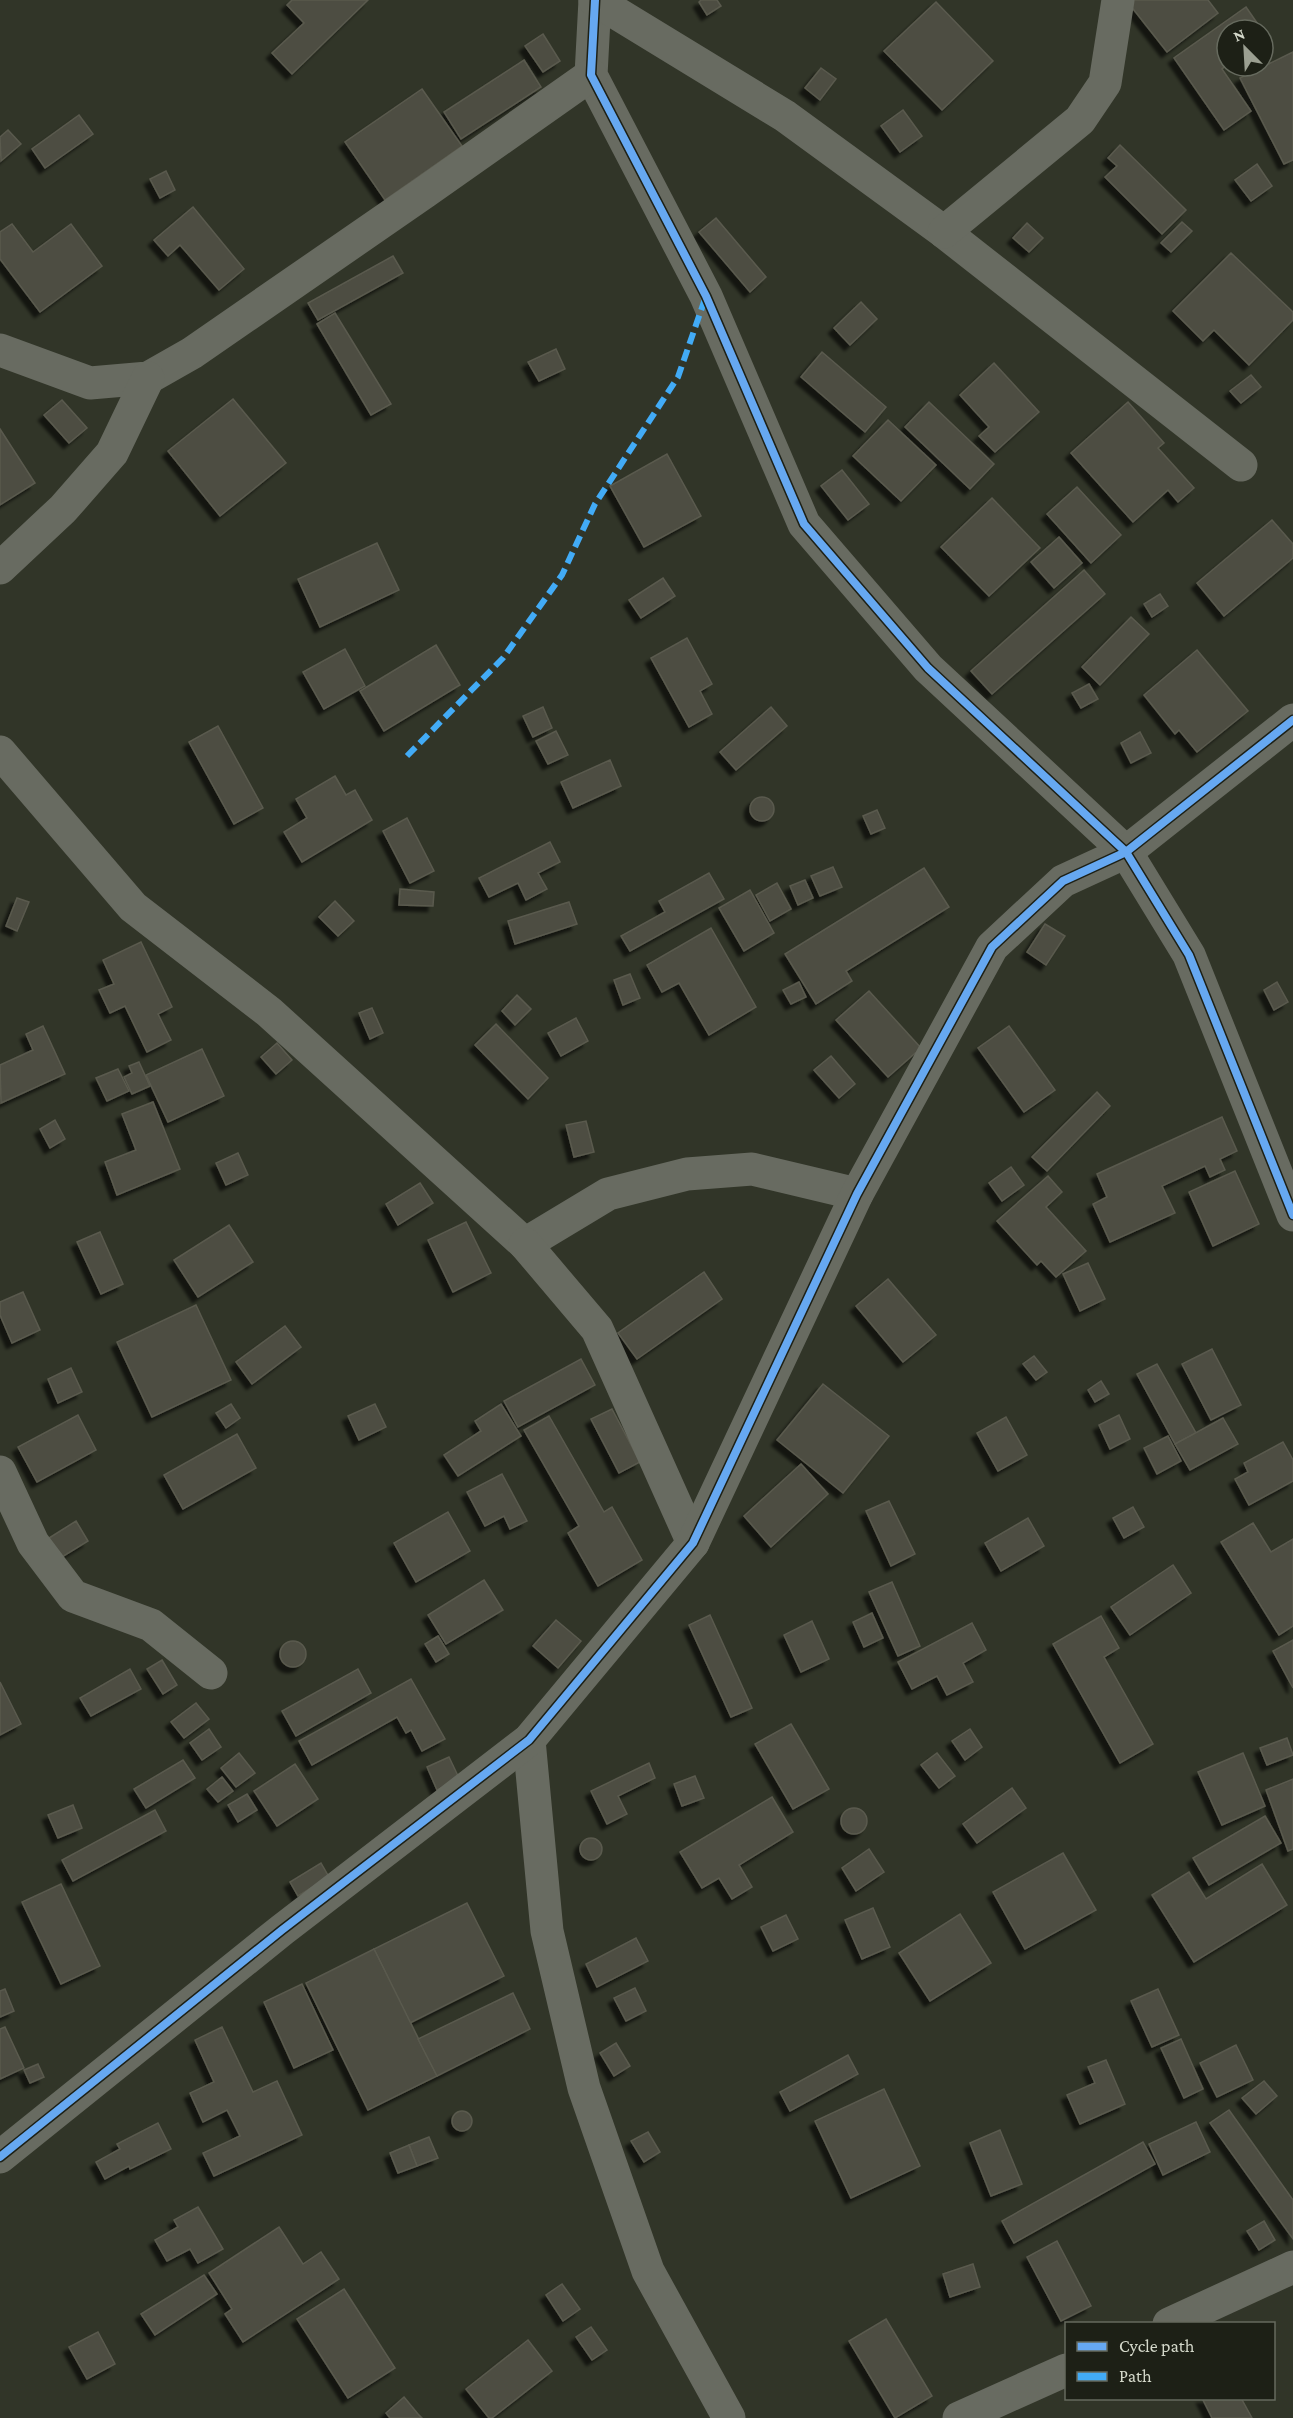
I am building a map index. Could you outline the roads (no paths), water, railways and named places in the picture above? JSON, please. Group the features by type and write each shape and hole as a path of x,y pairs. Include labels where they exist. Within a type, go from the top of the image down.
{"street":[{"path":"1241,465 944,232 785,116 595,0 591,75 706,296 804,524 928,668 1126,852 1189,955 1293,1215"},
{"path":"944,232 1080,120 1105,83 1118,0"},
{"path":"0,350 90,383 148,378 192,353 591,75"},
{"path":"0,568 63,509 112,453 148,378"},
{"path":"0,2157 282,1930 529,1740 693,1543 857,1194 992,947 1064,881 1126,852 1293,720"},
{"path":"0,752 133,907 269,1012 525,1244 597,1329 693,1543"},
{"path":"525,1244 608,1194 687,1174 752,1169 857,1194"},
{"path":"0,1472 33,1543 73,1596 151,1624 211,1673"},
{"path":"529,1740 547,1930 584,2088 648,2271 729,2418"},
{"path":"1173,2322 1293,2267"},
{"path":"959,2418 1065,2370"}]}
